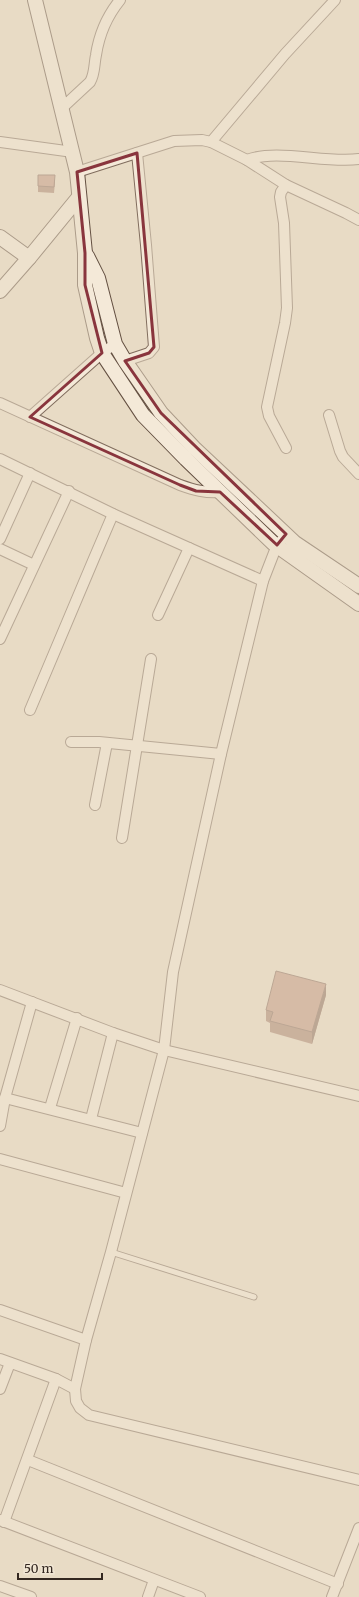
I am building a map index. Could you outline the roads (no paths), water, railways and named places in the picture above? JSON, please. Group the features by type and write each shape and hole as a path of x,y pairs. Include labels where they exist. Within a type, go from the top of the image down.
{"street":[{"path":"62,108 90,82 93,77 96,54 105,22 120,0"},
{"path":"211,142 285,54 335,0"},
{"path":"34,2 77,172 85,252 85,286 102,353 143,415 220,492 277,546 359,604"},
{"path":"77,172 174,141 202,140 211,142 247,160 286,185 359,220"},
{"path":"0,142 73,152"},
{"path":"125,361 149,353 154,347 137,153"},
{"path":"247,160 256,157 269,156 344,160 359,159"},
{"path":"286,185 281,192 280,198 284,223 287,308 268,407 269,416 286,448"},
{"path":"0,291 79,197"},
{"path":"0,237 29,258"},
{"path":"85,252 98,278 115,344 161,413 295,543 359,586"},
{"path":"30,417 102,353 115,344"},
{"path":"0,402 180,485 206,493 220,492"},
{"path":"329,416 343,457 359,474"},
{"path":"0,459 69,491 113,514 263,580"},
{"path":"0,538 30,473"},
{"path":"0,639 69,491"},
{"path":"30,710 113,514"},
{"path":"286,534 277,546 263,580 221,754 173,972 164,1050 111,1252 86,1340 76,1389 76,1401 80,1408 89,1415 359,1480"},
{"path":"158,615 189,548"},
{"path":"0,549 34,565"},
{"path":"122,838 151,659"},
{"path":"71,742 107,742 221,754"},
{"path":"95,805 107,742"},
{"path":"0,990 77,1018 113,1033 164,1050 359,1096"},
{"path":"0,1126 5,1098 32,1002"},
{"path":"50,1108 77,1018"},
{"path":"91,1119 113,1033"},
{"path":"5,1098 50,1108 142,1133"},
{"path":"0,1160 126,1193"},
{"path":"0,1310 86,1340"},
{"path":"0,1359 56,1379 76,1389"},
{"path":"0,1389 10,1363"},
{"path":"56,1379 28,1460 2,1521 200,1597"},
{"path":"28,1460 338,1584"},
{"path":"332,1597 359,1528"},
{"path":"148,1597 154,1580"},
{"path":"0,1586 25,1596"}],"lane":[{"path":"111,1252 254,1297"}]}
